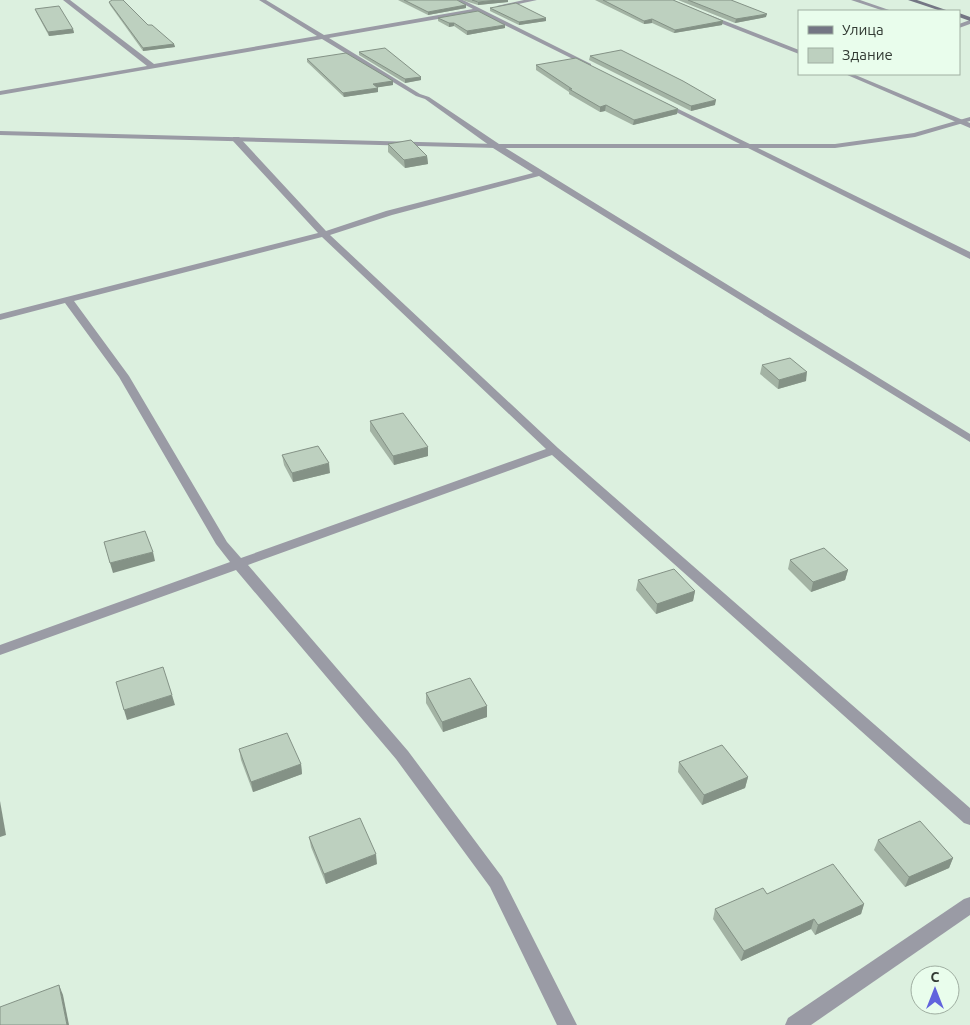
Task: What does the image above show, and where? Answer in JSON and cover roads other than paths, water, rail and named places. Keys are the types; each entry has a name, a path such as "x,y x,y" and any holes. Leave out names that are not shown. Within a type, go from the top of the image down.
{"street":[{"path":"66,0 152,66"},
{"path":"262,0 418,95 427,98 496,146 970,439"},
{"path":"459,0 592,67"},
{"path":"0,93 534,0"},
{"path":"854,0 886,10"},
{"path":"911,0 943,10"},
{"path":"704,14 798,52"},
{"path":"850,75 970,126"},
{"path":"653,98 970,256"},
{"path":"0,133 496,146 835,146 915,134 970,119"},
{"path":"236,139 324,234 554,450 970,818"},
{"path":"0,317 324,234 389,213 541,173"},
{"path":"68,300 124,376 222,544 402,755 496,882 567,1025"},
{"path":"0,650 554,450"},
{"path":"795,1025 970,905"}]}
